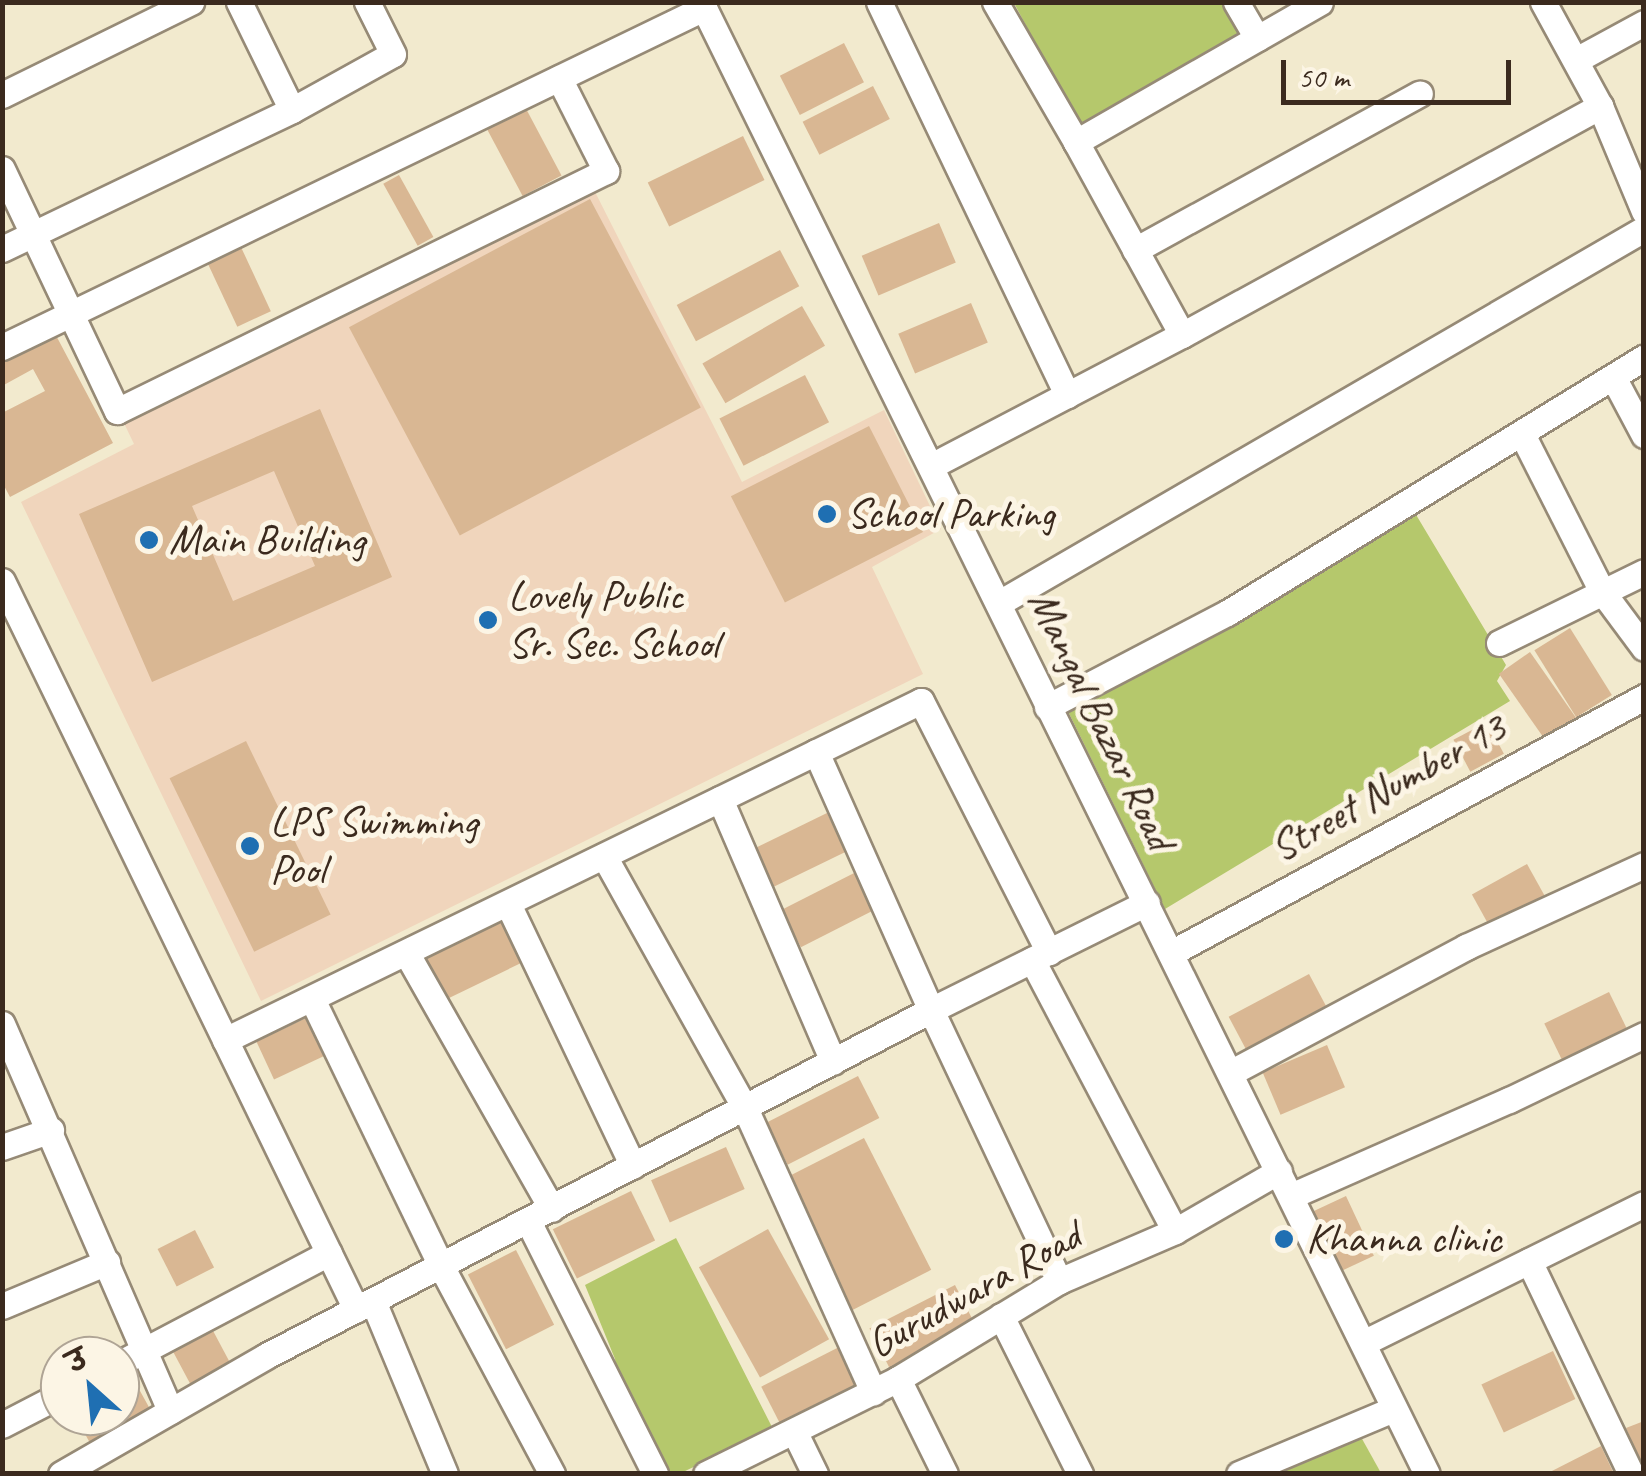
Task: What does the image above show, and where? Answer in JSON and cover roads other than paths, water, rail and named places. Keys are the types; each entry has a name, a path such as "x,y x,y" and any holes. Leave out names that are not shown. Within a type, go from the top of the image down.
{"street":[{"path":"2,95 191,2"},
{"path":"239,2 292,110"},
{"path":"2,248 292,110 392,54 367,2"},
{"path":"879,2 1067,395"},
{"path":"995,2 1182,336"},
{"path":"1236,2 1258,38"},
{"path":"1076,142 1320,2"},
{"path":"1543,2 1600,106 1644,211"},
{"path":"2,347 703,5"},
{"name":"Mangal Bazar Road","path":"703,5 1427,1474"},
{"path":"1576,60 1644,24"},
{"path":"2,169 118,411 606,171 559,78"},
{"path":"1135,250 1420,94"},
{"path":"932,466 1182,336 1600,106"},
{"path":"999,602 1644,229"},
{"path":"1046,707 1227,613 1644,357"},
{"path":"1613,376 1644,436"},
{"path":"1522,434 1601,590 1644,648"},
{"path":"1499,643 1644,572"},
{"path":"3,582 329,1253 365,1305 445,1474"},
{"name":"Street Number 13","path":"1171,952 1644,697"},
{"path":"225,1040 921,701 1175,1231"},
{"path":"816,752 930,1010 1058,1281"},
{"path":"720,799 832,1062"},
{"path":"604,856 745,1108 873,1392"},
{"path":"1230,1073 1466,947 1644,865"},
{"path":"62,1474 365,1305 930,1010 1147,903"},
{"path":"508,904 634,1166"},
{"path":"408,954 552,1209"},
{"path":"312,998 440,1266 552,1474"},
{"path":"2,1024 170,1411"},
{"path":"1291,1196 1509,1100 1644,1035"},
{"path":"2,1147 51,1130"},
{"name":"Gurudwara Road","path":"706,1474 898,1379 1058,1281 1175,1231 1279,1172"},
{"path":"1363,1344 1644,1204"},
{"path":"528,1221 655,1474"},
{"path":"140,1352 329,1253"},
{"path":"1529,1261 1631,1474"},
{"path":"2,1306 107,1262"},
{"path":"1001,1316 1080,1474"},
{"path":"898,1379 945,1474"},
{"path":"2,1425 40,1405"},
{"path":"1239,1474 1394,1409"},
{"path":"795,1433 815,1474"}],"place":[{"name":"School Parking","path":"827,514"},
{"name":"Main Building","path":"149,540"},
{"name":"Lovely Public Sr. Sec. School","path":"488,620"},
{"name":"LPS Swimming Pool","path":"250,846"},
{"name":"Khanna clinic","path":"1284,1239"}]}
